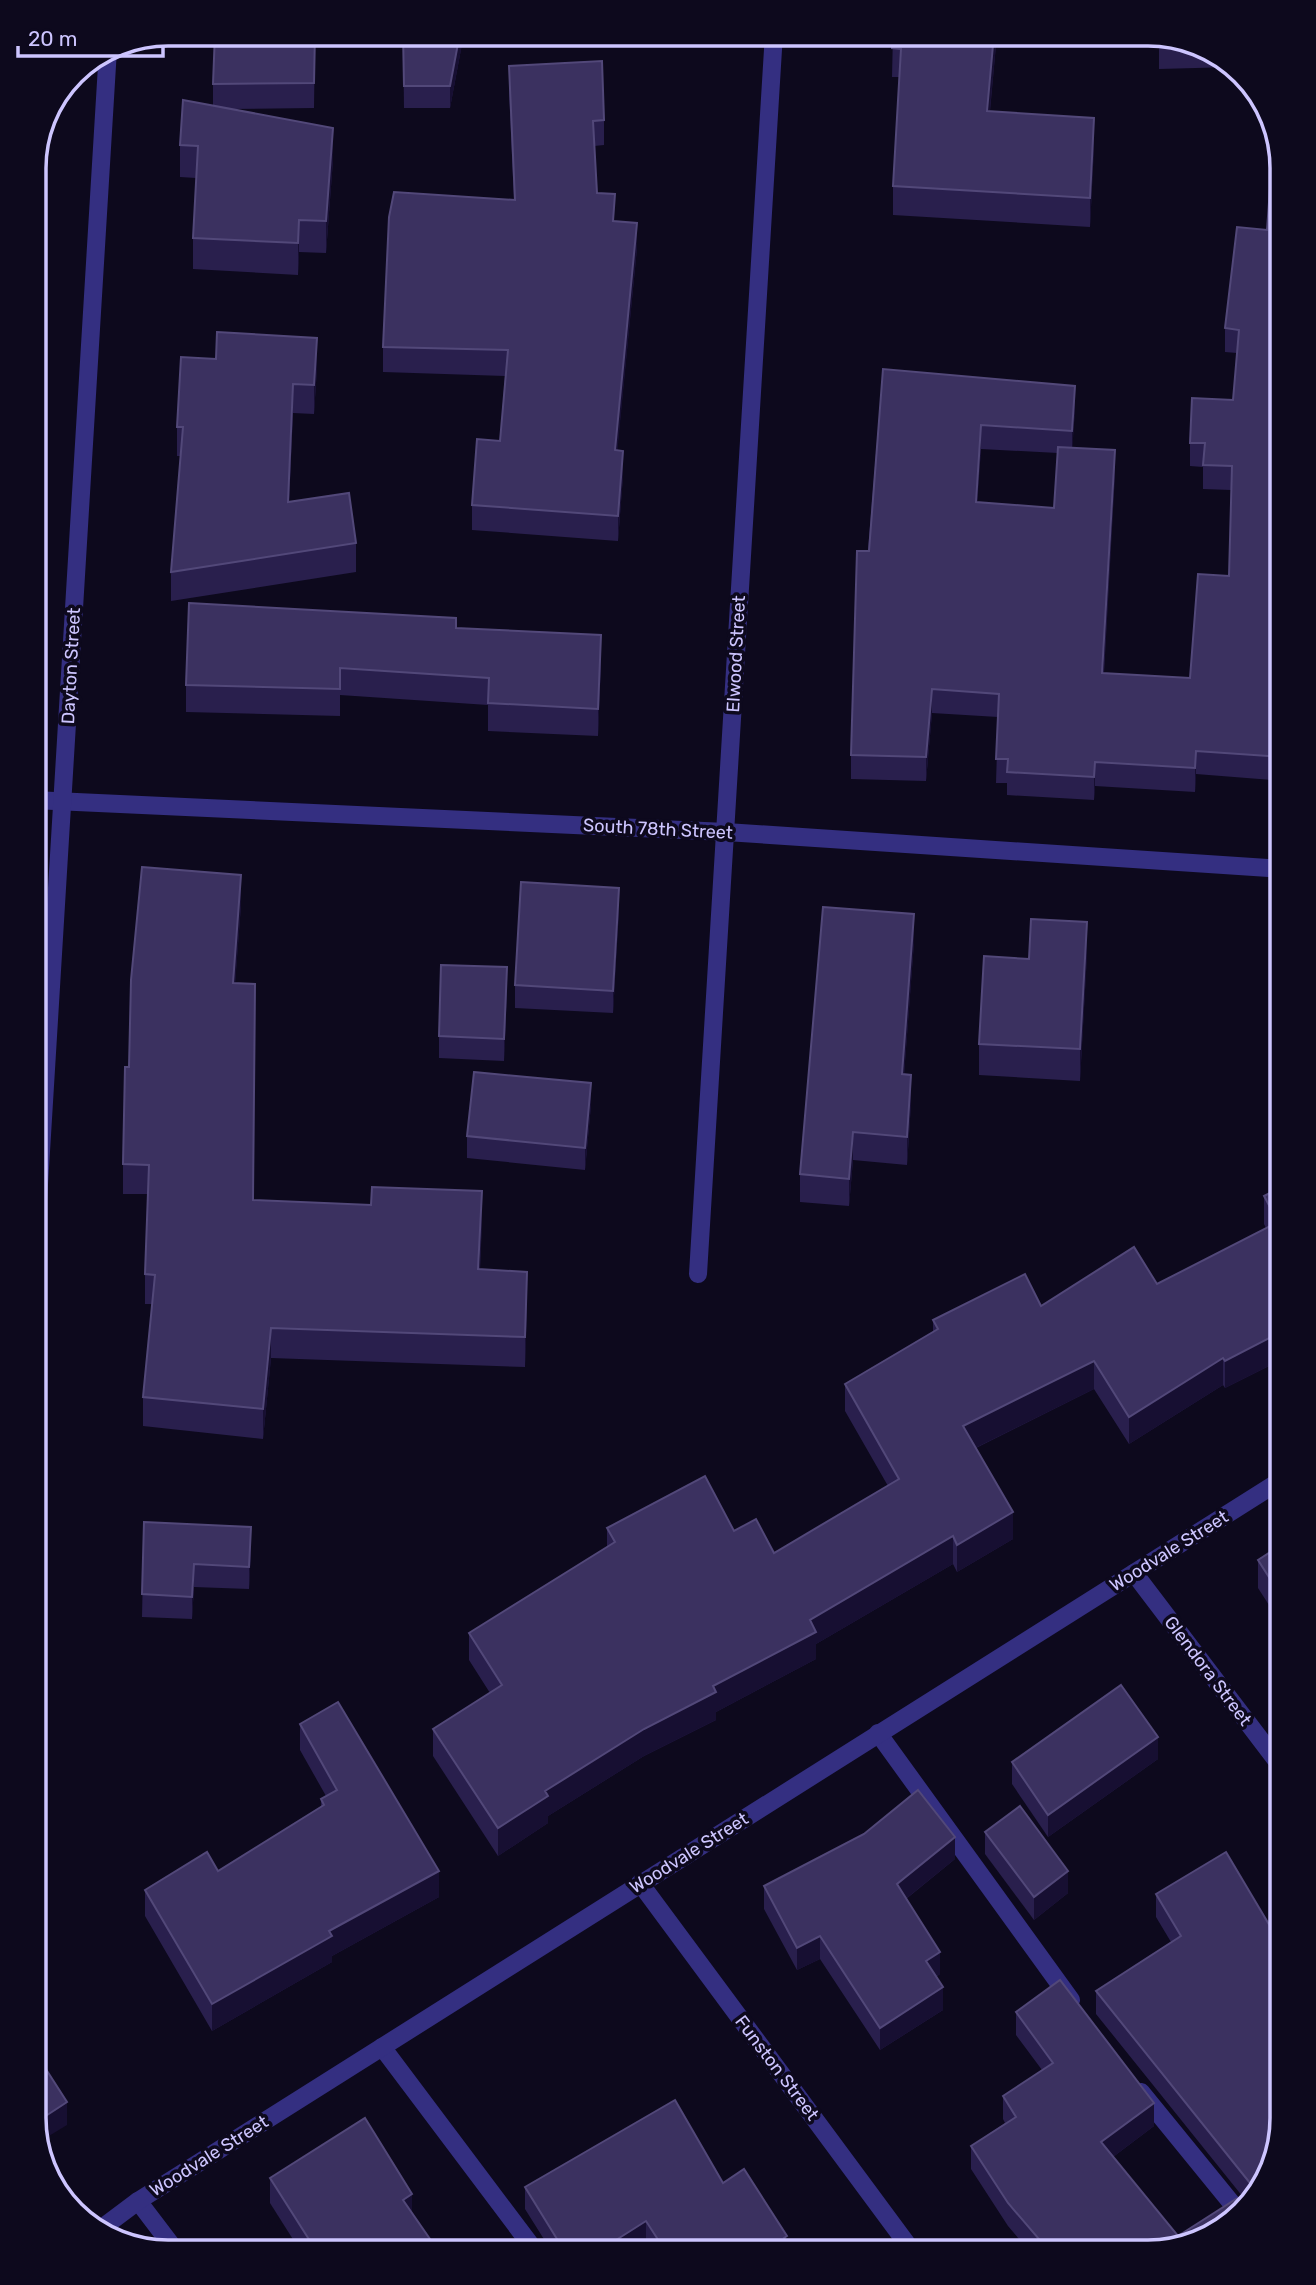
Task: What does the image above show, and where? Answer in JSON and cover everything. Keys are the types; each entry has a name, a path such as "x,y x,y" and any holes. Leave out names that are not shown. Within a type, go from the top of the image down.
{"street":[{"name":"Elwood Street","path":"698,1274 773,46"},
{"name":"Dayton Street","path":"46,1075 107,62"},
{"name":"South 78th Street","path":"46,801 726,832 1270,868"},
{"name":"Woodvale Street","path":"108,2223 138,2201 640,1883 1270,1487"},
{"name":"Glendora Street","path":"1134,1573 1270,1752"},
{"path":"877,1734 1080,2012"},
{"name":"Funston Street","path":"640,1883 905,2240"},
{"path":"382,2047 527,2239"},
{"path":"1129,2077 1233,2205"},
{"path":"138,2201 166,2239"}],"building":[{"path":"214,46 315,46 314,83 213,84"},
{"path":"403,46 458,46 450,86 404,86"},
{"path":"993,46 987,111 1094,118 1090,198 893,186 901,49 892,48"},
{"path":"602,61 604,120 593,121 597,193 615,194 613,221 637,223 615,450 623,451 618,516 472,505 477,439 500,441 508,350 383,347 389,217 394,192 515,200 509,66"},
{"path":"183,100 333,128 326,221 299,220 298,243 193,238 198,146 180,145"},
{"path":"1270,188 1270,756 1196,751 1195,768 1095,762 1094,777 1007,772 1008,759 996,759 999,694 932,689 926,757 851,755 857,551 869,551 883,369 1075,386 1072,431 981,425 976,502 1054,508 1058,447 1115,450 1102,673 1190,678 1198,574 1229,576 1232,466 1203,465 1205,443 1190,443 1192,398 1233,400 1239,330 1225,328 1237,227 1267,230"},
{"path":"217,332 317,338 314,385 293,384 288,502 349,493 356,543 171,572 183,427 177,427 181,357 216,359"},
{"path":"189,603 456,618 456,628 601,635 598,709 488,703 489,678 340,668 340,689 186,685"},
{"path":"142,867 241,875 233,983 255,984 253,1200 371,1205 372,1187 482,1191 478,1269 527,1272 525,1337 271,1328 263,1409 143,1397 155,1275 145,1274 149,1165 123,1164 125,1067 129,1067 131,980"},
{"path":"521,882 619,888 613,991 515,985"},
{"path":"823,907 914,914 902,1074 911,1075 907,1137 853,1132 849,1179 800,1174"},
{"path":"1031,919 1087,922 1080,1049 979,1044 984,956 1029,959"},
{"path":"441,965 507,967 504,1039 439,1036"},
{"path":"474,1072 591,1083 585,1148 467,1136"},
{"path":"1270,1193 1270,1207 1264,1196"},
{"path":"1270,1226 1270,1338 1225,1361 1223,1358 1129,1417 1094,1361 963,1426 1013,1512 957,1545 953,1536 810,1620 816,1632 713,1686 716,1692 644,1729 545,1791 548,1796 498,1828 433,1729 502,1685 469,1633 615,1542 607,1528 705,1476 734,1531 756,1519 774,1553 899,1479 845,1384 938,1329 933,1320 1025,1274 1041,1306 1134,1247 1157,1284"},
{"path":"144,1522 251,1527 249,1567 194,1564 192,1597 142,1594"},
{"path":"1270,1552 1270,1579 1258,1560"},
{"path":"1121,1685 1158,1737 1048,1815 1012,1762"},
{"path":"338,1702 439,1871 329,1931 332,1936 212,2004 145,1890 207,1852 218,1871 324,1805 321,1799 337,1790 300,1724"},
{"path":"918,1790 955,1837 897,1884 940,1952 926,1961 943,1987 880,2028 820,1936 797,1948 764,1886 864,1834"},
{"path":"1020,1806 1068,1871 1034,1897 985,1832"},
{"path":"1226,1852 1270,1926 1269,2133 1266,2149 1251,2184 1096,1991 1181,1936 1156,1894"},
{"path":"1060,1980 1154,2103 1101,2142 1178,2235 1148,2240 1040,2240 1008,2203 971,2146 1016,2117 1003,2096 1053,2063 1016,2012"},
{"path":"46,2069 67,2102 46,2116"},
{"path":"675,2100 723,2183 744,2169 787,2236 785,2240 658,2240 646,2221 617,2239 557,2239 525,2187"},
{"path":"365,2118 412,2194 403,2200 430,2239 309,2239 270,2178"},
{"path":"1240,2198 1216,2219 1179,2235"}]}
